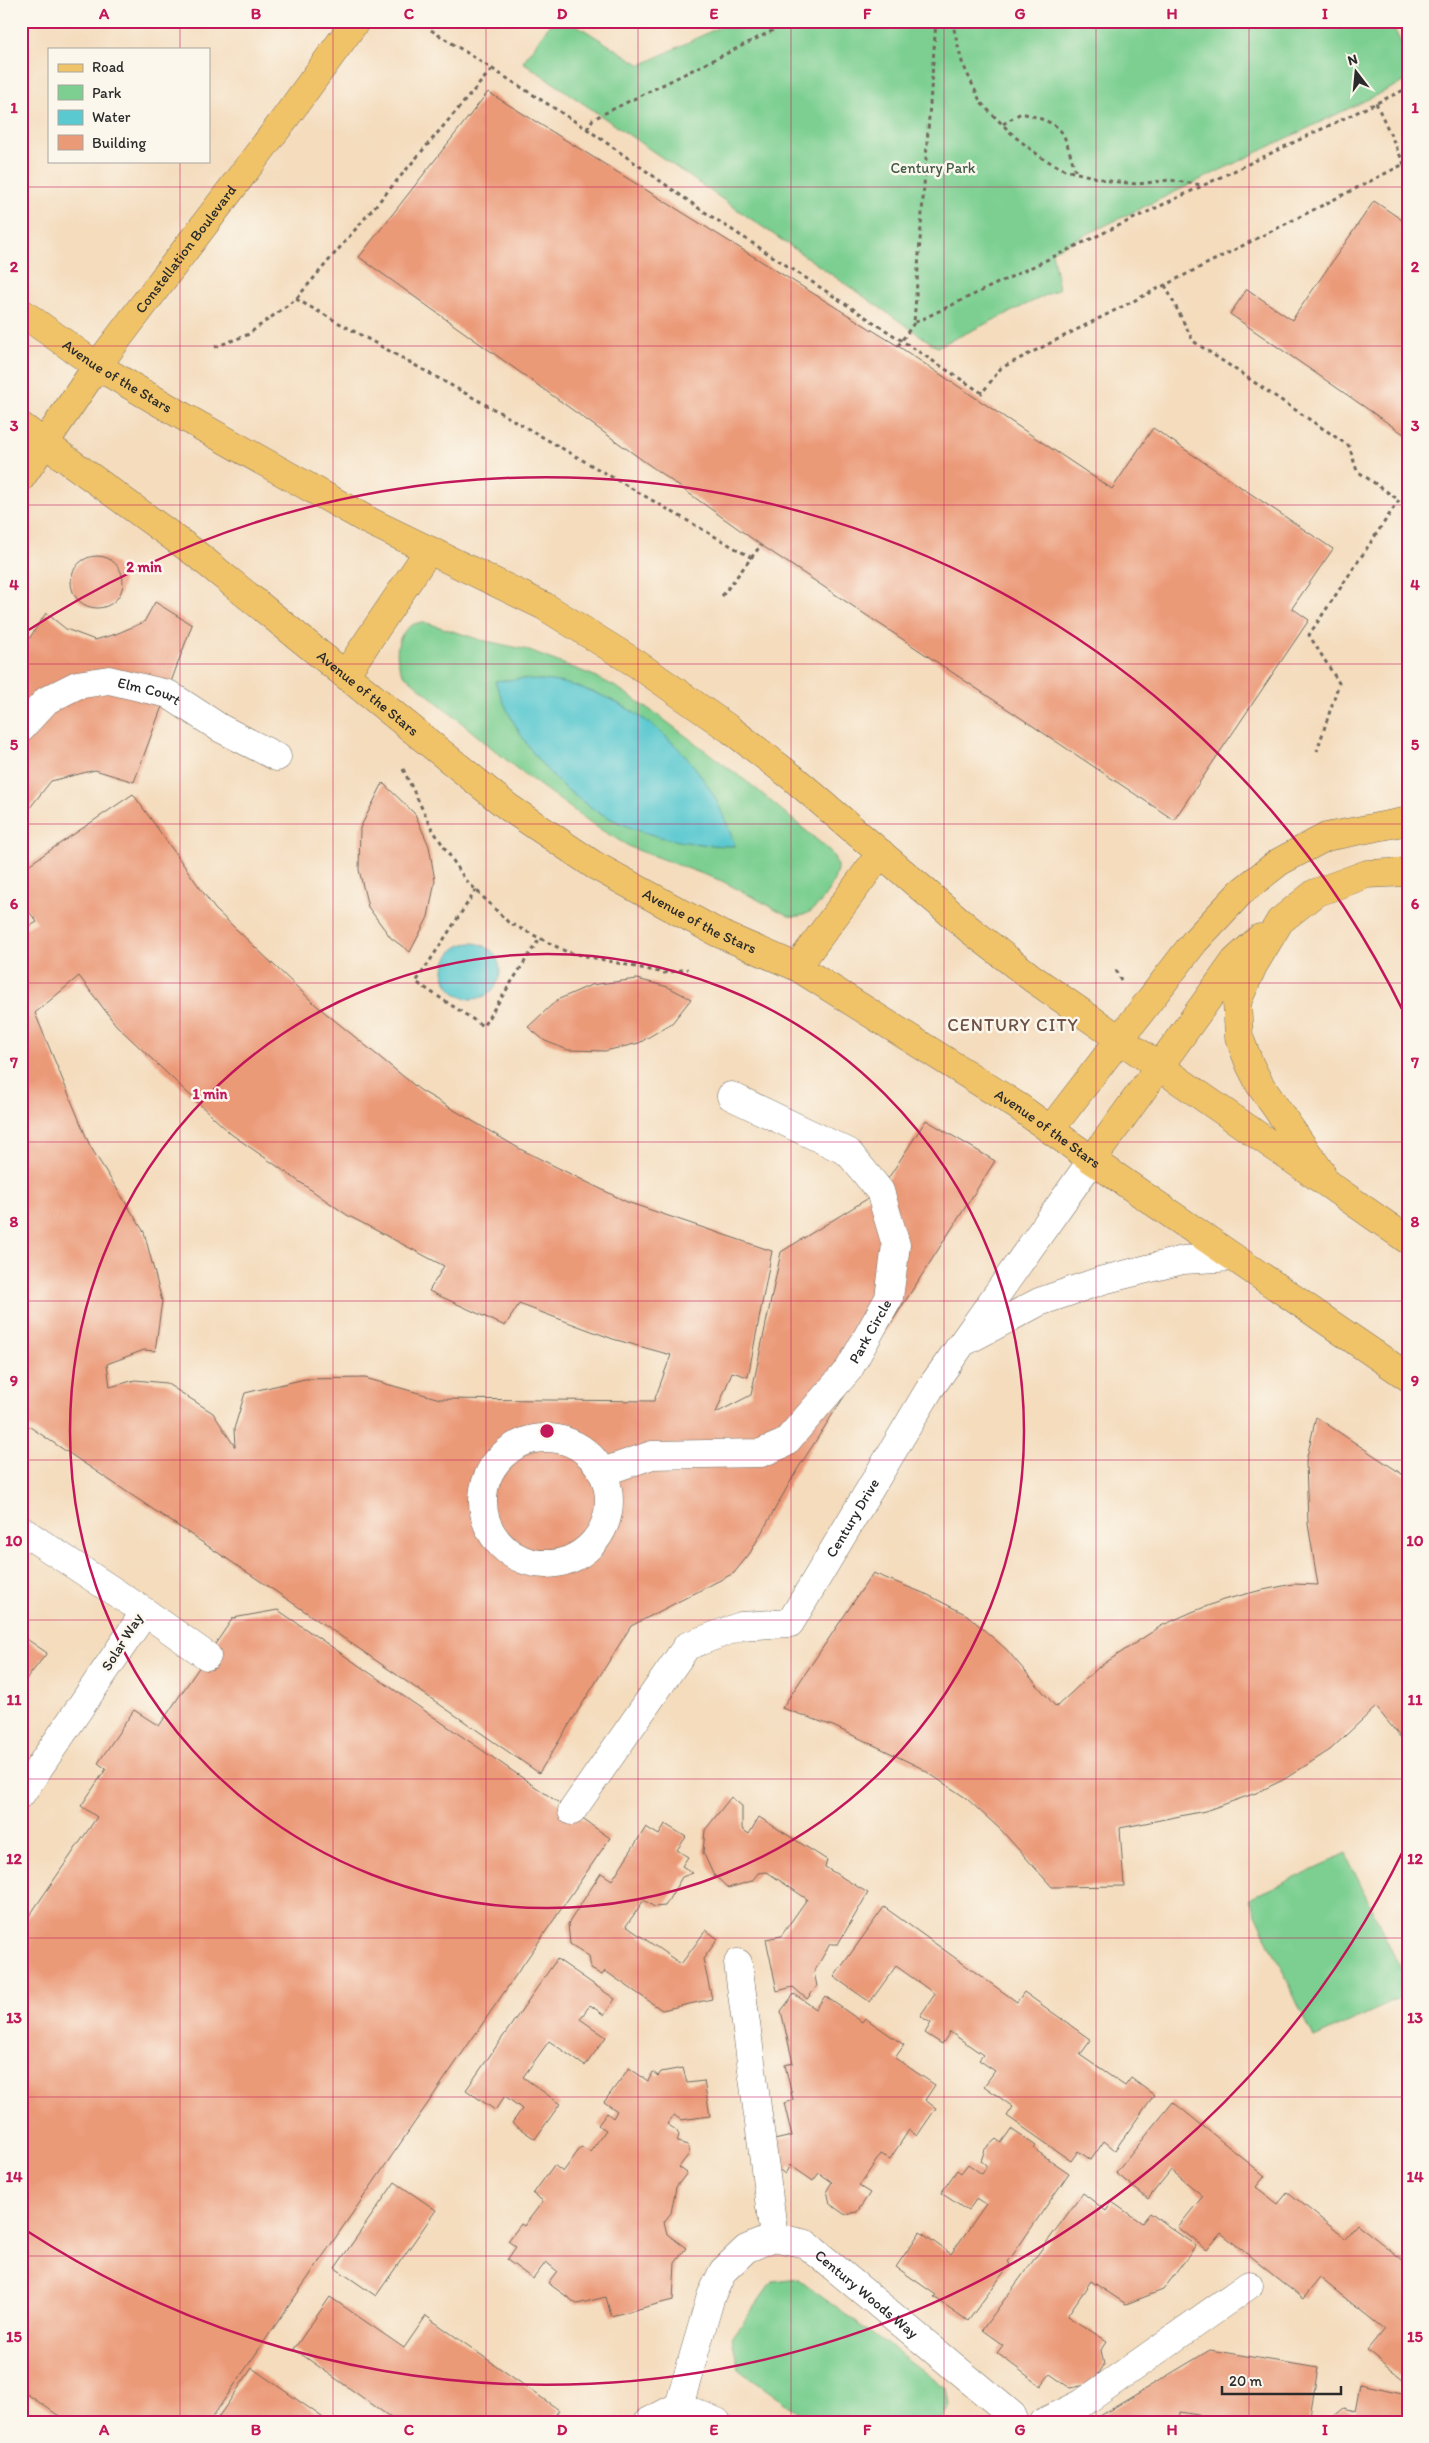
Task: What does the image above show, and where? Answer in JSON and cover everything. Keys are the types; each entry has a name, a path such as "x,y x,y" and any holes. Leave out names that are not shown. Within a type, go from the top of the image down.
{"main road":[{"name":"Constellation Boulevard","path":"21,478 97,366 277,129 356,21"},
{"name":"Avenue of the Stars","path":"21,312 97,366 369,521 544,606 637,664 761,753 991,947 1158,1067 1408,1240"},
{"name":"Avenue of the Stars","path":"21,426 195,553 508,808 594,865 718,933 797,968 1019,1107 1092,1160 1408,1377"},
{"path":"345,674 429,550"},
{"path":"1050,1130 1195,941 1241,892 1279,862 1326,837 1408,821"},
{"path":"797,968 881,853"},
{"path":"1092,1160 1235,961 1280,921 1316,893 1367,874 1408,872"},
{"path":"1280,921 1253,966 1237,1002 1239,1037 1260,1085 1332,1187"}],"street":[{"name":"Elm Court","path":"21,728 47,700 77,685 108,680 168,694 220,728 277,757"},
{"name":"Park Circle","path":"603,1472 652,1455 761,1454 785,1442 849,1369 889,1298 896,1245 880,1192 848,1152 732,1096"},
{"name":"Century Drive","path":"572,1811 687,1646 741,1626 790,1623 929,1390 1092,1160"},
{"path":"962,1343 1039,1302 1103,1280 1183,1260 1233,1257"},
{"path":"553,1438 573,1443 590,1456 603,1472 609,1492 608,1512 601,1532 588,1548 570,1559 550,1564 529,1561 510,1552 495,1538 486,1519 483,1499 487,1479 497,1461 513,1447 539,1439 553,1438"},
{"name":"Solar Way","path":"21,1530 145,1612 21,1794"},
{"path":"145,1612 207,1656"},
{"path":"648,2422 680,2406 710,2296 723,2271 746,2250 774,2237 738,1963"},
{"name":"Century Woods Way","path":"774,2237 806,2244 1012,2415 1015,2422"},
{"path":"1044,2422 1084,2402 1249,2285"},
{"path":"680,2406 717,2422"}],"path":[{"path":"587,129 593,119 774,30 782,21"},
{"path":"914,323 936,21"},
{"path":"952,21 962,62 981,103 1042,158 1065,170 1110,181 1128,183 1170,180 1202,185"},
{"path":"431,30 587,129 697,207 982,393 1001,368 1406,163"},
{"path":"215,348 247,335 296,299 492,69"},
{"path":"898,346 914,323 1408,88"},
{"path":"1376,103 1408,168"},
{"path":"1003,124 1021,113 1046,120 1062,130 1076,173"},
{"path":"1164,285 1193,341 1349,446 1357,471 1399,500 1309,636 1339,683 1316,751"},
{"path":"296,299 508,417 752,558"},
{"path":"722,596 761,545"},
{"path":"403,769 431,827 465,879 508,922 567,952 664,973 688,969"},
{"path":"476,890 416,982 483,1026 540,938"}],"green space":[{"name":"Century Park","path":"552,21 570,21 641,65 732,21 1390,21 1408,57 1408,80 1052,251 1059,289 937,347 523,62"},
{"path":"417,623 427,623 481,640 524,649 592,675 618,688 754,787 829,850 837,867 828,891 820,903 808,913 800,916 789,916 722,881 632,848 598,828 516,768 403,674 398,660 398,645 404,632","holes":["496,681 563,683 597,694 628,709 669,740 735,845 693,842 654,835 619,822 587,804 559,781 534,753 513,720"]},
{"path":"1346,1854 1408,1985 1408,1995 1314,2038 1249,1899"},
{"path":"799,2279 946,2388 949,2405 939,2422 812,2422 739,2370 732,2338 772,2282"}],"water":[{"path":"521,679 558,682 584,689 624,707 643,718 661,732 691,763 709,788 722,812 735,846 693,843 654,835 619,823 587,805 558,782 533,753 512,720 495,681"},
{"path":"466,943 478,943 488,947 496,955 500,971 496,987 488,995 478,999 466,999 456,995 448,987 444,977 444,965 448,955 456,947"}],"building":[{"path":"488,92 898,346 1112,489 1153,428 1333,549 1292,608 1309,620 1174,820 761,545 359,257"},
{"path":"1374,201 1408,224 1408,437 1230,314 1247,289 1292,320"},
{"path":"92,556 102,556 116,563 123,577 123,587 116,601 102,608 92,608 82,604 75,597 71,587 71,577 75,567 82,560"},
{"path":"155,602 192,625 134,782 95,770 51,781 21,819 21,651 46,613 66,629 95,640 116,634 144,622"},
{"path":"383,783 415,814 429,846 435,881 428,917 410,952 391,938 368,907 359,870 360,828"},
{"path":"133,794 215,909 317,1006 420,1090 520,1149 627,1202 772,1251 748,1377 732,1372 716,1413 751,1395 781,1252 880,1191 926,1120 995,1161 797,1470 750,1553 734,1573 631,1626 539,1773 284,1597 21,1421 21,931 37,922 21,901 21,870","holes":["79,976 116,1025 231,1134 347,1215 444,1266 429,1291 505,1326 519,1304 613,1339 671,1355 654,1401 440,1399 365,1378 305,1379 245,1393 234,1429 235,1447 213,1413 166,1383 135,1380 110,1387 107,1364 144,1350 155,1351 162,1301 144,1232 90,1146 35,1013"]},
{"path":"637,979 668,987 691,999 672,1023 639,1043 605,1051 568,1050 545,1041 528,1027 557,1000 591,985"},
{"path":"1316,1417 1408,1478 1408,1731 1401,1738 1376,1707 1330,1750 1283,1780 1256,1793 1205,1811 1120,1828 1124,1886 1052,1887 1001,1830 966,1798 921,1768 833,1726 782,1708 873,1573 928,1595 967,1615 1006,1649 1056,1707 1099,1667 1161,1626 1223,1600 1293,1584 1318,1585 1308,1524 1306,1461"},
{"path":"278,1610 610,1838 209,2422 68,2422 21,2390 21,1928 97,1817 81,1806 106,1769 98,1763 134,1710 159,1726 233,1618"},
{"path":"21,1635 47,1653 21,1686"},
{"path":"731,1797 742,1806 742,1829 749,1834 759,1817 827,1860 825,1867 868,1893 838,1944 830,1944 814,1972 817,1986 807,1999 793,1987 777,1991 766,1939 781,1936 807,1899 767,1872 758,1873 752,1881 728,1888 713,1874 703,1852 705,1830"},
{"path":"665,1824 686,1837 677,1850 688,1857 682,1866 693,1873 682,1877 665,1906 654,1907 644,1900 626,1926 681,1964 706,1930 718,1939 703,1959 712,1999 662,2010 605,1971 602,1975 591,1969 589,1956 570,1944 568,1924 601,1873 612,1880 646,1827 659,1835"},
{"path":"884,1907 1017,2002 1024,1992 1091,2040 1080,2055 1125,2086 1131,2078 1154,2095 1115,2150 1104,2141 1091,2160 1078,2151 1071,2161 1007,2116 1013,2107 984,2086 995,2071 979,2060 983,2055 950,2032 942,2044 925,2033 931,2023 920,2016 935,1994 896,1966 870,2002 834,1977"},
{"path":"557,1959 615,1999 604,2015 590,2005 580,2019 606,2037 585,2066 549,2041 523,2077 560,2104 535,2139 512,2123 522,2109 505,2096 495,2110 466,2090"},
{"path":"794,1994 816,2009 825,1996 862,2022 865,2018 904,2045 895,2058 935,2085 925,2100 936,2108 917,2136 909,2130 890,2159 881,2154 859,2186 870,2193 857,2212 844,2214 830,2204 827,2190 832,2182 819,2173 813,2181 790,2165 785,2174 777,2168 770,2141 792,2136 784,2103 793,2100 785,2065 793,2063 781,2011"},
{"path":"629,2068 648,2081 653,2072 658,2076 661,2072 683,2068 687,2083 704,2081 710,2116 681,2120 674,2115 667,2124 676,2130 679,2135 677,2142 688,2145 689,2154 679,2167 687,2173 676,2187 671,2213 664,2222 667,2234 686,2248 675,2263 673,2300 611,2316 606,2297 577,2304 548,2283 557,2271 546,2262 533,2279 507,2260 516,2247 508,2241 521,2224 524,2226 543,2201 533,2194 554,2165 563,2172 581,2147 590,2152 606,2130 598,2125 607,2113 613,2118 617,2111 604,2102"},
{"path":"1173,2102 1265,2176 1256,2187 1278,2204 1288,2192 1345,2238 1357,2224 1408,2264 1408,2374 1404,2380 1367,2350 1384,2329 1320,2278 1303,2299 1221,2233 1207,2250 1178,2227 1203,2196 1171,2170 1148,2199 1116,2173"},
{"path":"1011,2129 1036,2146 1034,2149 1069,2173 1008,2262 1010,2264 968,2321 934,2297 936,2295 896,2267 920,2232 951,2254 986,2204 977,2198 968,2211 941,2193 957,2170 961,2173 968,2164 982,2174 986,2168 986,2165 981,2161 985,2149 996,2139 1001,2143"},
{"path":"395,2182 436,2210 376,2296 335,2268"},
{"path":"1083,2193 1106,2211 1112,2202 1142,2223 1150,2213 1196,2246 1163,2290 1126,2304 1091,2281 1067,2316 1107,2341 1101,2350 1104,2365 1092,2384 1070,2388 1050,2374 1041,2386 997,2353 1003,2345 982,2330"},
{"path":"330,2297 404,2348 426,2316 559,2410 550,2422 397,2422 294,2349"},
{"path":"1210,2350 1318,2368 1309,2422 1239,2422 1180,2412 1179,2422 1099,2422 1100,2416"},
{"path":"252,2368 329,2422 215,2422"},
{"path":"1360,2384 1408,2394 1408,2422 1331,2422 1333,2417 1344,2408 1355,2411"}],"district":[{"name":"CENTURY CITY","path":"1013,1025"}]}
